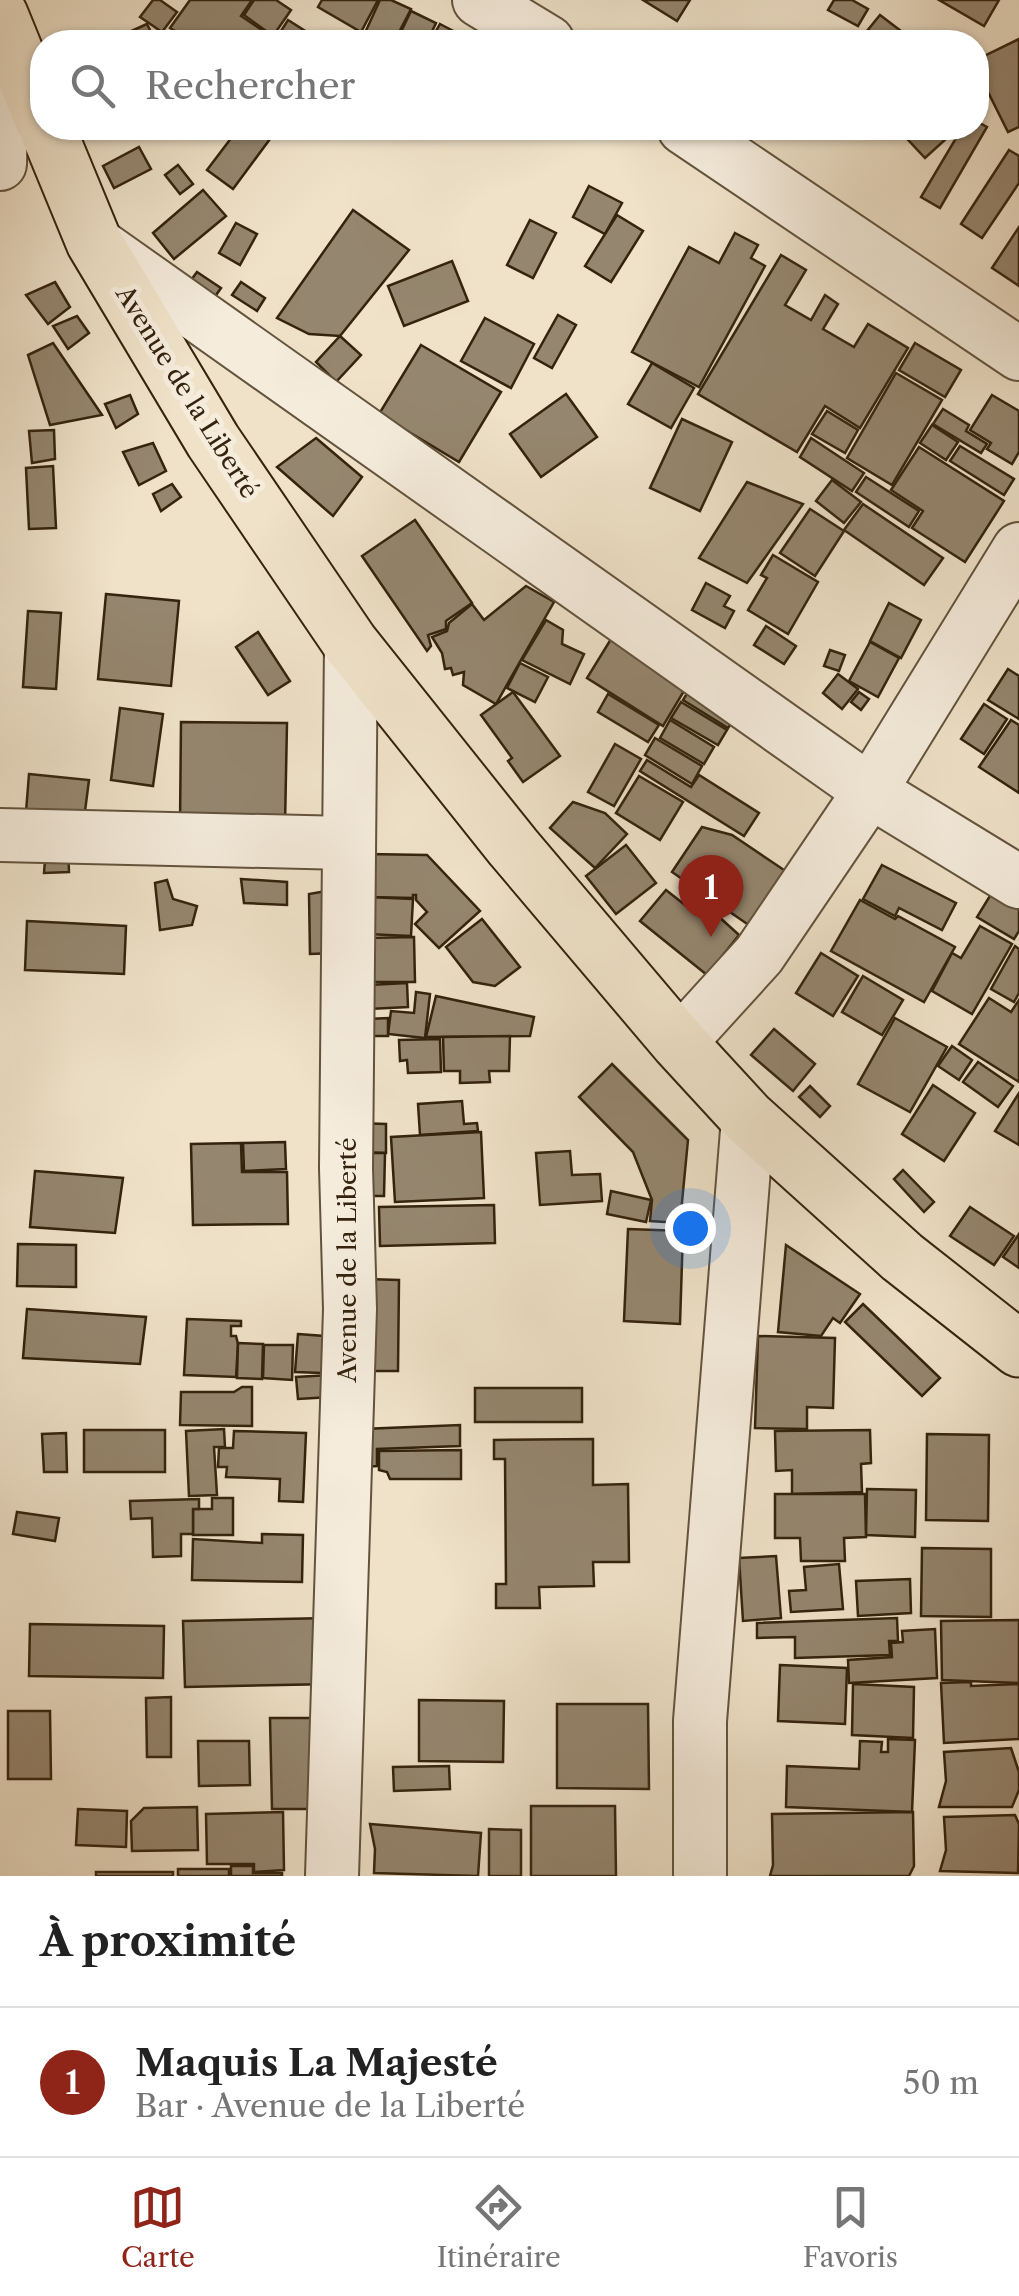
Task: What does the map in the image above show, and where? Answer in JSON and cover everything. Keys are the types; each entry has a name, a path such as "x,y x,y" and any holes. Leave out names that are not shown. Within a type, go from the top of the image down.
{"main road":[{"path":"2,20 30,89"},
{"name":"Avenue de la Liberté","path":"51,140 94,242 213,441 351,644 513,847 748,1118 902,1257 1019,1350"}],"street":[{"path":"480,0 529,30"},
{"path":"0,164 2,20"},
{"path":"702,140 1019,354"},
{"path":"94,242 870,790 1019,882"},
{"path":"679,1043 760,955 870,790 1019,549"},
{"name":"Avenue de la Liberté","path":"332,1876 350,1310 346,1168 351,644"},
{"path":"0,835 347,843"},
{"path":"700,1876 700,1721 748,1118"}],"building":[{"path":"153,0 160,0 177,12 164,30 140,17"},
{"path":"190,0 252,0 241,16 262,30 173,30 170,28"},
{"path":"254,0 276,0 291,10 277,30 265,30 244,15"},
{"path":"322,0 378,0 362,30 318,7"},
{"path":"380,0 391,0 411,9 400,30 366,30"},
{"path":"643,0 690,0 677,21"},
{"path":"834,0 852,0 868,9 858,26 828,10"},
{"path":"939,0 999,0 984,26"},
{"path":"411,11 436,23 433,30 402,30"},
{"path":"880,15 900,30 868,30"},
{"path":"288,20 304,30 282,30"},
{"path":"1019,39 1019,127 1008,132 989,94 989,54"},
{"path":"230,140 269,140 233,189 207,170"},
{"path":"908,140 945,140 925,158"},
{"path":"955,140 979,140 940,208 921,197"},
{"path":"139,147 151,169 114,188 103,166"},
{"path":"1009,150 1019,156 1019,183 982,238 961,224"},
{"path":"178,165 193,184 180,194 165,175"},
{"path":"589,186 622,203 605,234 573,217"},
{"path":"203,190 226,216 174,259 153,233"},
{"path":"353,210 409,250 340,336 309,334 277,318"},
{"path":"617,215 643,231 611,282 585,266"},
{"path":"530,220 556,233 533,278 507,265"},
{"path":"236,223 257,234 240,265 219,253"},
{"path":"1019,227 1019,286 992,268"},
{"path":"735,233 758,245 751,258 765,266 699,387 632,352 689,247 719,263"},
{"path":"781,255 806,270 785,305 811,320 825,295 838,304 823,329 854,347 868,324 908,348 860,428 825,406 797,452 698,394"},
{"path":"452,261 468,301 404,326 388,286"},
{"path":"197,272 221,288 207,308 183,291"},
{"path":"55,282 70,307 48,324 26,295"},
{"path":"241,282 265,298 257,311 232,295"},
{"path":"558,315 576,325 552,368 534,358"},
{"path":"77,316 89,333 68,349 53,326"},
{"path":"485,318 534,344 511,388 461,361"},
{"path":"340,336 361,355 336,382 316,362"},
{"path":"53,343 102,415 50,425 28,355"},
{"path":"915,343 961,370 945,397 899,370"},
{"path":"421,345 501,392 459,462 379,414"},
{"path":"652,363 694,388 671,428 628,404"},
{"path":"896,373 942,400 892,485 847,458"},
{"path":"566,394 597,437 541,477 510,434"},
{"path":"130,395 138,414 116,428 105,404"},
{"path":"992,395 1019,411 1019,452 1012,464 987,449 991,443 970,430"},
{"path":"943,409 969,425 966,431 987,444 981,453 933,424"},
{"path":"827,411 858,430 845,453 812,434"},
{"path":"682,419 732,442 700,511 650,488"},
{"path":"932,425 958,442 946,460 920,443"},
{"path":"54,430 55,459 32,463 29,431"},
{"path":"316,438 362,477 333,516 277,467"},
{"path":"811,438 864,473 852,491 800,457"},
{"path":"153,443 166,471 139,485 123,452"},
{"path":"960,446 1014,479 1004,495 950,461"},
{"path":"919,447 1004,501 965,562 912,528 923,511 891,490"},
{"path":"53,466 56,528 29,529 26,468"},
{"path":"866,477 919,511 909,527 856,492"},
{"path":"832,480 861,502 844,523 816,501"},
{"path":"747,482 803,504 747,583 699,558"},
{"path":"172,484 181,497 161,511 153,494"},
{"path":"863,504 943,558 924,585 844,530"},
{"path":"810,509 844,531 815,576 780,553"},
{"path":"415,520 472,603 446,621 446,629 428,635 431,646 427,651 362,556"},
{"path":"773,555 818,582 788,634 748,610 767,578 761,575"},
{"path":"706,583 730,596 724,606 734,611 725,628 692,610"},
{"path":"526,586 554,602 496,704 463,685 464,672 453,675 451,668 445,669 442,653 432,637 447,631 449,623 472,604 484,620"},
{"path":"106,594 179,601 171,686 98,679"},
{"path":"889,603 921,620 901,658 870,641"},
{"path":"28,611 61,613 56,689 23,687"},
{"path":"546,620 563,630 562,644 584,654 570,684 522,660"},
{"path":"766,626 796,646 784,664 754,645"},
{"path":"258,632 290,681 268,695 236,647"},
{"path":"611,639 687,686 663,726 587,678"},
{"path":"870,642 899,658 878,697 849,681"},
{"path":"830,650 845,655 839,671 824,666"},
{"path":"520,663 548,677 535,702 507,688"},
{"path":"1008,669 1019,676 1019,719 988,700"},
{"path":"838,674 858,689 842,709 823,693"},
{"path":"689,690 734,719 728,728 683,700"},
{"path":"513,692 560,756 523,782 508,761 512,758 481,715"},
{"path":"859,692 869,699 861,710 851,702"},
{"path":"608,694 659,725 648,742 598,712"},
{"path":"681,702 727,730 718,745 671,718"},
{"path":"984,704 1007,719 984,754 961,739"},
{"path":"120,708 163,714 153,786 111,780"},
{"path":"670,720 714,747 704,764 660,738"},
{"path":"1011,720 1019,725 1019,793 979,767"},
{"path":"181,722 287,723 285,825 180,824"},
{"path":"655,738 702,766 692,784 645,755"},
{"path":"615,744 641,759 614,806 588,792"},
{"path":"647,760 691,787 699,775 759,813 744,836 640,771"},
{"path":"29,774 89,780 84,819 26,812"},
{"path":"639,776 683,802 660,840 616,813"},
{"path":"573,802 605,813 627,834 595,868 550,828"},
{"path":"702,827 732,835 793,876 756,930 672,872"},
{"path":"626,845 656,883 616,914 586,876"},
{"path":"68,847 69,872 44,873 46,848"},
{"path":"367,854 427,855 480,911 439,948 415,924 427,912 416,895 368,897"},
{"path":"882,865 956,903 942,930 899,908 895,916 863,899"},
{"path":"241,879 287,882 287,905 244,903"},
{"path":"167,880 173,899 197,906 192,925 160,930 155,883"},
{"path":"996,886 1019,900 1019,931 1014,939 977,917"},
{"path":"338,889 337,953 310,954 309,894"},
{"path":"666,890 685,905 694,894 739,935 707,975 640,921"},
{"path":"367,897 413,899 411,936 366,934"},
{"path":"860,900 955,947 924,1002 831,951"},
{"path":"482,919 520,967 495,986 473,982 446,947"},
{"path":"27,921 126,926 124,974 25,970"},
{"path":"980,926 1012,944 972,1014 932,991 952,953 961,958"},
{"path":"414,937 415,982 365,982 364,938"},
{"path":"1015,946 1019,949 1019,993 1014,1002 991,989"},
{"path":"821,953 858,976 833,1016 796,993"},
{"path":"863,976 903,1000 882,1035 842,1012"},
{"path":"407,983 408,1007 369,1009 368,985"},
{"path":"416,992 430,994 425,1038 388,1034 391,1011 414,1013"},
{"path":"436,996 534,1017 530,1036 426,1037"},
{"path":"989,998 1011,1012 1019,1000 1019,1082 959,1044"},
{"path":"388,1018 388,1036 369,1036 368,1019"},
{"path":"895,1018 947,1047 910,1112 858,1084"},
{"path":"774,1029 815,1064 793,1091 751,1055"},
{"path":"510,1036 509,1071 489,1071 490,1082 460,1083 460,1071 444,1071 443,1037"},
{"path":"440,1039 441,1072 408,1073 407,1060 400,1061 399,1040"},
{"path":"952,1046 972,1060 959,1080 938,1066"},
{"path":"978,1062 1013,1086 998,1107 963,1082"},
{"path":"612,1064 688,1140 680,1223 650,1221 652,1200 633,1152 579,1097"},
{"path":"933,1085 975,1113 944,1161 902,1134"},
{"path":"810,1086 830,1106 820,1117 799,1097"},
{"path":"1019,1093 1019,1145 995,1131"},
{"path":"462,1101 464,1124 477,1123 478,1131 420,1135 418,1104"},
{"path":"355,1123 386,1124 386,1153 354,1152"},
{"path":"481,1132 484,1198 395,1202 391,1137"},
{"path":"285,1142 286,1169 244,1171 243,1143"},
{"path":"241,1143 242,1172 287,1172 288,1224 193,1225 191,1144"},
{"path":"570,1151 572,1175 600,1174 602,1201 540,1205 536,1153"},
{"path":"361,1153 385,1153 384,1196 365,1196"},
{"path":"903,1170 934,1202 924,1212 894,1179"},
{"path":"35,1171 123,1178 115,1233 30,1227"},
{"path":"611,1191 651,1200 646,1222 607,1214"},
{"path":"494,1205 495,1243 380,1246 379,1207"},
{"path":"970,1207 1014,1236 994,1265 950,1236"},
{"path":"628,1229 683,1231 680,1324 624,1321"},
{"path":"1019,1234 1019,1268 1003,1257"},
{"path":"18,1244 76,1245 76,1287 17,1286"},
{"path":"786,1245 860,1294 840,1323 833,1318 821,1336 778,1332"},
{"path":"366,1279 399,1280 398,1371 366,1371"},
{"path":"863,1304 940,1378 922,1396 845,1322"},
{"path":"27,1309 146,1317 140,1364 23,1358"},
{"path":"187,1319 241,1321 241,1326 231,1326 231,1336 236,1336 238,1344 236,1377 184,1375"},
{"path":"298,1334 324,1336 322,1373 295,1372"},
{"path":"758,1336 835,1338 833,1408 807,1407 807,1429 755,1428"},
{"path":"238,1343 263,1344 262,1379 237,1378"},
{"path":"264,1345 293,1345 292,1380 263,1378"},
{"path":"330,1375 331,1397 298,1399 296,1377"},
{"path":"252,1387 252,1426 180,1425 181,1392 234,1392"},
{"path":"475,1388 582,1388 582,1422 475,1422"},
{"path":"460,1425 460,1446 377,1449 377,1466 363,1467 362,1429"},
{"path":"224,1429 225,1447 214,1447 217,1495 189,1496 186,1431"},
{"path":"84,1430 165,1430 165,1472 84,1472"},
{"path":"870,1430 871,1463 861,1464 862,1492 792,1494 792,1470 776,1471 775,1431"},
{"path":"234,1431 306,1433 303,1502 279,1501 280,1479 226,1477 227,1467 218,1467 219,1448 233,1448"},
{"path":"66,1433 67,1472 44,1472 42,1434"},
{"path":"927,1434 989,1435 988,1521 926,1520"},
{"path":"593,1439 593,1485 628,1484 629,1562 593,1562 594,1586 539,1587 540,1608 496,1608 496,1584 506,1584 505,1459 494,1459 494,1440"},
{"path":"461,1450 461,1479 390,1479 387,1472 379,1470 379,1451"},
{"path":"867,1489 916,1490 915,1537 866,1535"},
{"path":"775,1494 865,1494 866,1537 844,1538 845,1561 801,1561 800,1538 775,1538"},
{"path":"212,1498 233,1498 233,1535 193,1535 193,1509 212,1509"},
{"path":"199,1499 199,1509 193,1509 193,1534 181,1534 181,1556 153,1557 152,1518 131,1519 130,1501"},
{"path":"17,1512 59,1518 55,1541 13,1534"},
{"path":"262,1534 303,1535 302,1582 192,1580 193,1539 262,1543"},
{"path":"922,1548 991,1549 991,1617 921,1616"},
{"path":"776,1556 781,1618 743,1621 739,1558"},
{"path":"839,1564 843,1609 791,1612 789,1591 806,1590 804,1567"},
{"path":"910,1579 911,1613 858,1616 856,1581"},
{"path":"330,1618 332,1684 185,1687 183,1621"},
{"path":"897,1618 898,1641 889,1641 890,1655 795,1658 795,1637 757,1638 757,1623"},
{"path":"1019,1620 1019,1683 942,1680 941,1621"},
{"path":"30,1624 164,1626 163,1678 29,1676"},
{"path":"935,1629 937,1678 849,1683 848,1660 892,1657 891,1643 903,1642 902,1631"},
{"path":"780,1665 847,1668 845,1724 778,1721"},
{"path":"971,1682 971,1686 1019,1684 1019,1739 944,1743 941,1683"},
{"path":"853,1684 914,1687 913,1738 852,1735"},
{"path":"171,1697 171,1757 147,1757 146,1698"},
{"path":"419,1700 504,1701 503,1762 419,1761"},
{"path":"557,1704 648,1704 649,1789 557,1788"},
{"path":"8,1711 50,1711 51,1779 8,1779"},
{"path":"270,1718 321,1718 323,1809 272,1809"},
{"path":"888,1739 915,1740 912,1812 786,1807 787,1766 859,1769 860,1741 882,1742 881,1752 888,1752"},
{"path":"198,1741 249,1741 250,1785 199,1786"},
{"path":"1011,1748 1019,1772 1019,1790 1012,1807 939,1807 946,1781 944,1752"},
{"path":"449,1766 450,1789 394,1791 393,1767"},
{"path":"531,1806 615,1806 616,1876 531,1876"},
{"path":"197,1807 198,1850 132,1851 131,1821 144,1808"},
{"path":"78,1809 127,1811 126,1847 76,1845"},
{"path":"283,1812 284,1870 254,1872 254,1864 207,1864 206,1814"},
{"path":"913,1812 914,1866 909,1876 770,1876 772,1814"},
{"path":"1015,1815 1019,1824 1018,1873 940,1871 946,1850 944,1817"},
{"path":"370,1824 481,1833 478,1876 374,1873"},
{"path":"489,1829 521,1830 521,1876 489,1876"},
{"path":"231,1866 253,1866 253,1873 282,1876 231,1876"},
{"path":"178,1869 229,1869 229,1876 178,1876"},
{"path":"96,1872 173,1872 173,1876 96,1876"}],"place":[{"name":"Maquis La Majesté","path":"711,937"}]}
